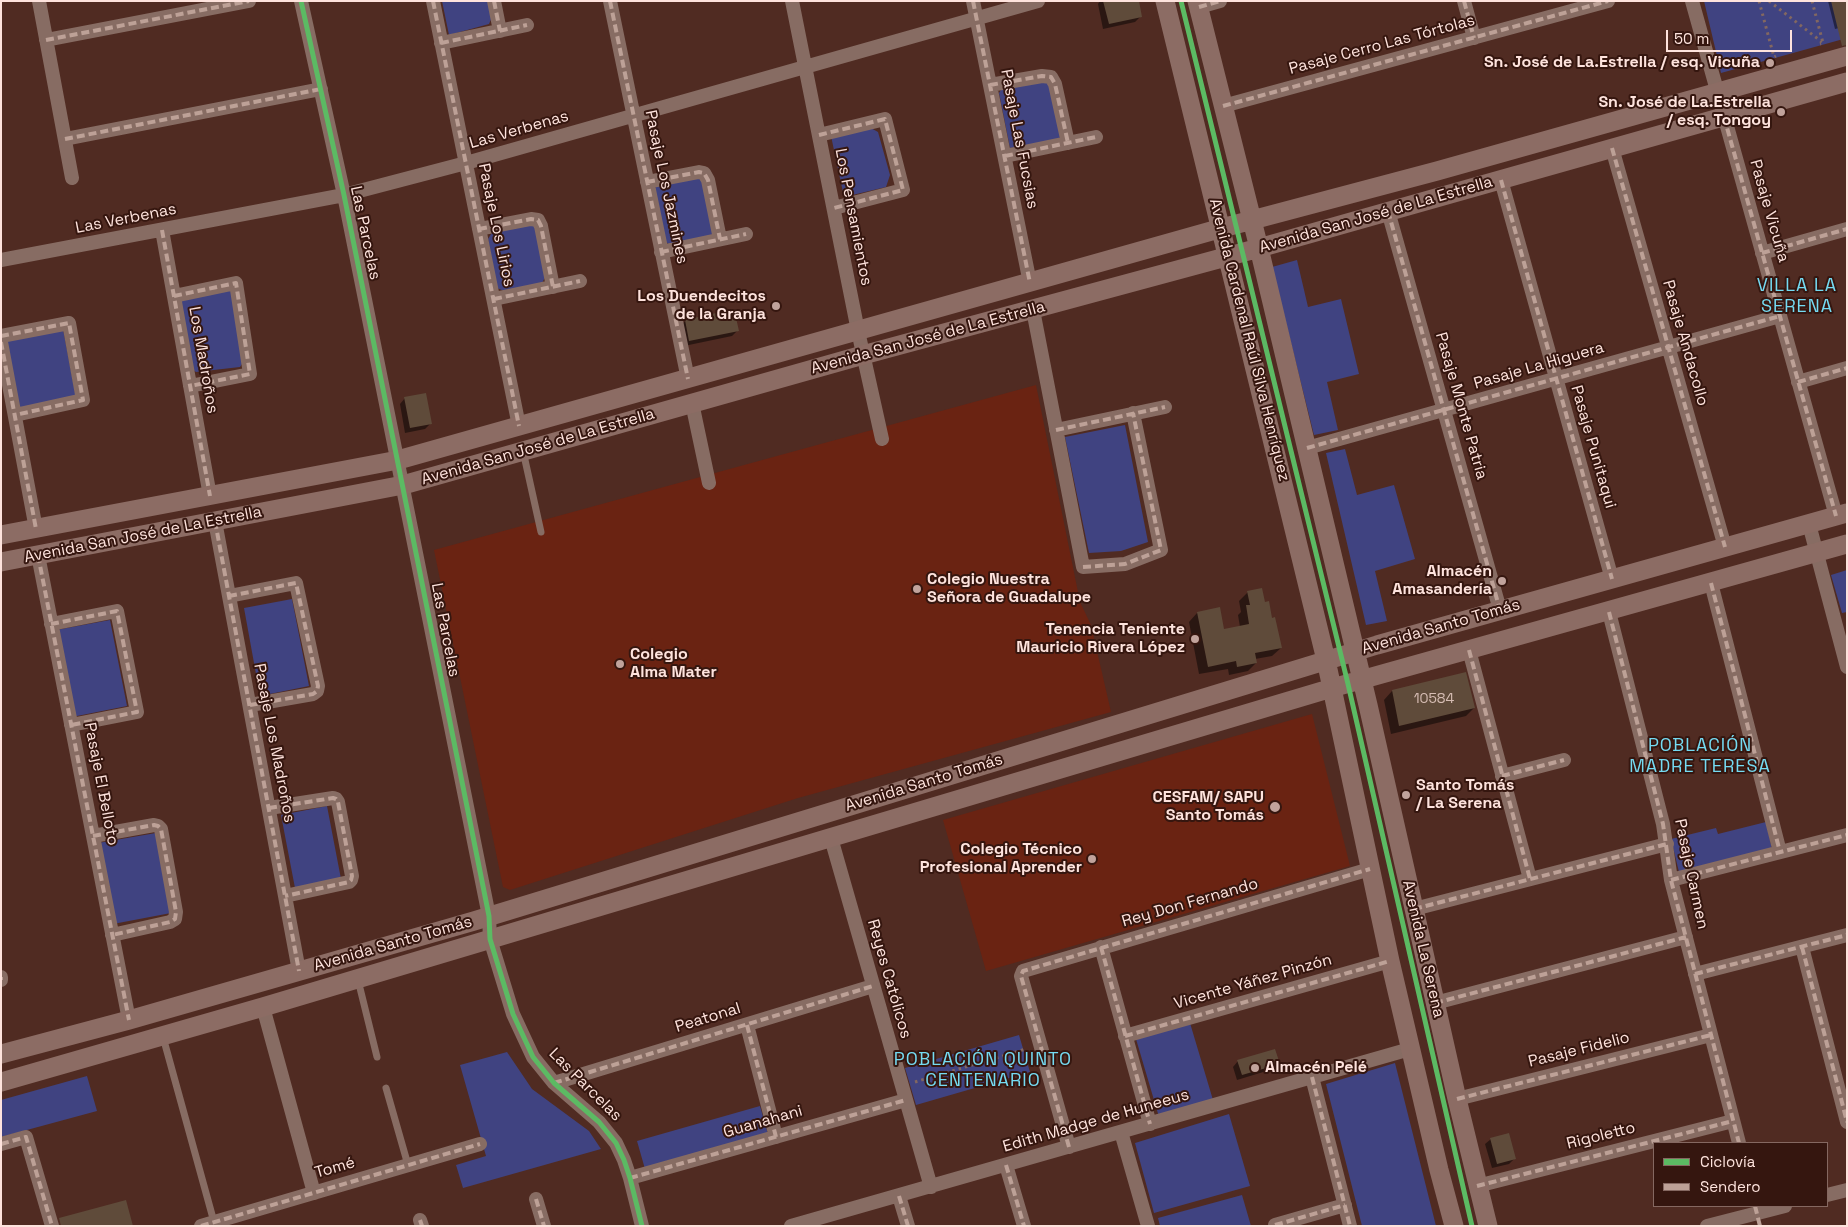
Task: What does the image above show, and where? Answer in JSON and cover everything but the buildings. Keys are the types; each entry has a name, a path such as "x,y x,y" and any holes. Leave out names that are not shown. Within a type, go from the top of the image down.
{"main road":[{"name":"Avenida Cardenal Raúl Silva Henríquez","path":"1166,1 1331,684"},
{"name":"Avenida Cardenal Raúl Silva Henríquez","path":"1198,4 1259,248 1360,675"},
{"name":"Avenida San José de La Estrella","path":"1,535 398,460 1222,228 1428,174 1847,56"},
{"name":"Avenida San José de La Estrella","path":"1,562 403,485 863,355 1259,248 1847,82"},
{"name":"Avenida Santo Tomás","path":"1,1054 129,1020 490,916 1326,660 1841,515"},
{"name":"Avenida Santo Tomás","path":"1,1082 263,1007 831,838 1360,675 1469,650 1847,544"},
{"name":"Avenida La Serena","path":"1360,675 1456,1099 1488,1226"},
{"path":"1331,684 1390,961 1454,1226"}],"street":[{"path":"39,1 72,178"},
{"path":"46,40 249,1"},
{"name":"Las Parcelas","path":"301,1 344,195 490,916 490,940 519,1028 533,1057 554,1083 590,1112 608,1132 624,1160 642,1226"},
{"name":"Pasaje Los Lirios","path":"433,1 519,426"},
{"path":"494,1 500,30"},
{"name":"Pasaje Los Jazmines","path":"610,1 688,379"},
{"name":"Los Pensamientos","path":"792,1 858,331 882,439"},
{"name":"Pasaje Las Fucsias","path":"973,1 1030,283"},
{"name":"Las Verbenas","path":"1,260 344,195 466,163 1038,1"},
{"path":"1198,4 1220,1"},
{"path":"1464,1 1474,38"},
{"name":"Pasaje Cerro Las Tórtolas","path":"1223,106 1608,1"},
{"name":"Pasaje Vicuña","path":"1692,1 1798,382 1841,515"},
{"path":"441,43 527,25"},
{"path":"990,85 1042,76 1051,77 1055,84 1068,143"},
{"path":"65,139 321,89"},
{"path":"819,135 885,119 903,190 834,208"},
{"path":"1005,156 1096,137"},
{"name":"Pasaje Andacollo","path":"1612,148 1725,547"},
{"path":"647,182 699,172 704,173 708,180 720,240"},
{"name":"Pasaje Punitaqui","path":"1501,180 1612,579"},
{"name":"Pasaje Monte Patria","path":"1388,211 1500,610"},
{"path":"479,229 531,219 538,220 541,226 553,287"},
{"path":"1762,253 1847,229"},
{"name":"Los Madroños","path":"162,230 210,496"},
{"path":"661,252 746,234"},
{"path":"494,299 580,281"},
{"path":"174,296 236,283 250,374 190,386"},
{"path":"1033,310 1083,568 1125,564 1161,550 1133,413"},
{"name":"Pasaje La Higuera","path":"1307,448 1780,316"},
{"path":"1,336 69,322 83,400 15,415"},
{"path":"1,342 36,529"},
{"path":"1798,382 1847,368"},
{"path":"692,404 709,483"},
{"path":"1056,430 1165,407"},
{"name":"Pasaje Los Madroños","path":"215,521 299,971"},
{"path":"1809,524 1847,667"},
{"name":"Pasaje El Belloto","path":"38,555 129,1020"},
{"path":"229,596 296,583 318,686 317,691 313,694 250,705"},
{"path":"1710,583 1780,852"},
{"path":"52,624 117,611 137,712 71,725"},
{"name":"Pasaje Carmen","path":"1609,612 1666,844 1671,880 1739,1142"},
{"path":"1469,650 1530,879"},
{"path":"1502,776 1564,760"},
{"path":"269,808 336,799 352,876 352,880 349,882 285,896"},
{"path":"93,836 154,825 161,829 176,912 175,919 170,922 112,935"},
{"path":"1671,880 1847,835"},
{"name":"Reyes Católicos","path":"831,838 931,1187"},
{"path":"1414,908 1666,844"},
{"name":"Rey Don Fernando","path":"1041,1045 1021,972 1024,969 1370,869"},
{"path":"1695,974 1847,935"},
{"path":"1435,1003 1686,937"},
{"path":"1802,946 1847,1122"},
{"path":"1101,947 1150,1124"},
{"name":"Vicente Yáñez Pinzón","path":"1125,1036 1390,961"},
{"name":"Peatonal","path":"554,1083 873,986"},
{"path":"263,1007 314,1193"},
{"path":"747,1025 776,1137"},
{"name":"Pasaje Fidelio","path":"1456,1099 1711,1035"},
{"path":"1041,1045 1069,1147"},
{"name":"Edith Madge de Huneeus","path":"791,1226 1410,1049"},
{"path":"1312,1078 1350,1226"},
{"name":"Guanahani","path":"630,1178 906,1100"},
{"name":"Rigoletto","path":"1477,1186 1733,1120"},
{"path":"1122,1132 1148,1226"},
{"path":"1,1144 26,1137 52,1226"},
{"name":"Tomé","path":"201,1226 480,1144"},
{"path":"1006,1165 1024,1226"},
{"path":"1828,1195 1847,1190"},
{"path":"899,1196 908,1226"},
{"path":"536,1199 544,1226"},
{"path":"1275,1225 1345,1204"},
{"path":"1707,1226 1757,1215 1782,1207"}],"lane":[{"path":"523,451 541,532"},
{"path":"358,979 377,1057"},
{"path":"163,1036 214,1222"},
{"path":"386,1088 408,1165"}],"path":[{"path":"1759,1 1774,57 1782,54"},
{"path":"1769,1 1823,43"},
{"path":"1811,1 1823,43"},
{"path":"1815,45 1823,43"},
{"path":"902,1086 1041,1045"}],"shaded area":[{"path":"442,1 490,1 492,17 489,24 449,35"},
{"path":"1704,1 1847,1 1847,38 1721,73"},
{"path":"1045,80 1052,84 1062,134 1058,141 1010,148 999,93 1002,88"},
{"path":"869,127 878,132 890,175 886,187 844,197 831,136"},
{"path":"699,176 705,179 714,230 711,236 670,245 663,240 653,191 657,185"},
{"path":"531,223 537,227 548,272 542,283 504,291 497,288 488,239 493,231"},
{"path":"1297,260 1308,307 1341,299 1359,374 1327,382 1338,430 1314,435 1272,267"},
{"path":"230,288 247,356 240,367 196,372 189,367 181,298"},
{"path":"63,329 76,397 18,408 7,339"},
{"path":"1036,385 1080,602 1091,625 1111,712 798,798 510,890 503,887 434,550"},
{"path":"1125,425 1148,542 1121,551 1089,553 1065,437"},
{"path":"1345,449 1357,495 1394,485 1415,559 1375,571 1387,621 1366,625 1326,453"},
{"path":"1847,570 1847,612 1842,613 1831,575"},
{"path":"292,599 309,686 260,696 244,608"},
{"path":"110,620 127,706 72,717 56,630"},
{"name":"Colegio Técnico Profesional Aprender","path":"1312,714 1350,866 986,971 943,820"},
{"path":"327,806 341,879 295,888 281,815"},
{"path":"1766,822 1772,849 1679,872 1671,839 1716,828 1718,834"},
{"path":"156,833 171,913 113,924 98,843"},
{"path":"1190,1023 1213,1100 1159,1117 1136,1039"},
{"path":"1019,1035 1030,1072 916,1105 905,1068"},
{"path":"507,1052 532,1089 589,1131 601,1149 463,1188 456,1165 486,1156 460,1065"},
{"path":"1395,1063 1436,1226 1362,1226 1326,1084"},
{"path":"87,1076 97,1111 1,1137 1,1100"},
{"path":"760,1106 768,1134 645,1169 637,1141"},
{"path":"1229,1114 1250,1186 1154,1213 1135,1143"},
{"path":"1242,1195 1251,1226 1160,1226 1158,1218"}],"marked path":[{"path":"46,40 249,1"},
{"path":"433,1 519,426"},
{"path":"494,1 500,31"},
{"path":"610,1 688,379"},
{"path":"973,1 1030,283"},
{"path":"1199,7 1220,1"},
{"path":"1464,1 1474,38"},
{"path":"1223,106 1608,1"},
{"path":"441,43 527,25"},
{"path":"990,85 1042,76 1051,77 1055,84 1068,143"},
{"path":"65,139 321,89"},
{"path":"1724,117 1836,516"},
{"path":"819,135 885,119 903,190 834,208"},
{"path":"1005,156 1096,137"},
{"path":"1612,148 1725,547"},
{"path":"647,182 699,172 704,173 708,180 720,239"},
{"path":"1501,180 1612,579"},
{"path":"1388,211 1500,610"},
{"path":"479,229 531,219 538,220 541,226 553,287"},
{"path":"1762,253 1847,229"},
{"path":"162,230 210,496"},
{"path":"661,252 746,234"},
{"path":"494,299 580,281"},
{"path":"174,296 236,283 250,374 190,386"},
{"path":"1307,448 1780,316"},
{"path":"1,336 69,323 83,400 15,415"},
{"path":"1,342 36,529"},
{"path":"1798,382 1847,368"},
{"path":"1056,430 1165,407"},
{"path":"1083,567 1125,564 1161,550 1133,413"},
{"path":"215,521 299,971"},
{"path":"38,555 129,1020"},
{"path":"229,596 296,583 318,686 317,691 313,694 250,705"},
{"path":"1711,583 1780,852"},
{"path":"51,624 117,611 137,712 71,725"},
{"path":"1609,612 1663,824 1671,880 1739,1142"},
{"path":"1469,650 1530,879"},
{"path":"1502,776 1564,760"},
{"path":"269,808 336,799 352,876 349,882 285,896"},
{"path":"93,836 154,825 161,829 176,912 175,919 170,922 112,935"},
{"path":"1671,880 1847,835"},
{"path":"1414,909 1667,844"},
{"path":"1069,1147 1021,976 1023,971 1370,869"},
{"path":"1695,974 1847,935"},
{"path":"1435,1003 1686,937"},
{"path":"1101,947 1150,1124"},
{"path":"1802,947 1847,1122"},
{"path":"1125,1036 1390,961"},
{"path":"554,1083 873,986"},
{"path":"747,1025 776,1137"},
{"path":"1457,1099 1711,1035"},
{"path":"1312,1077 1350,1226"},
{"path":"630,1178 906,1100"},
{"path":"1477,1186 1733,1121"},
{"path":"1,1144 26,1137 52,1226"},
{"path":"201,1226 480,1144"},
{"path":"1006,1165 1024,1226"},
{"path":"899,1196 908,1226"},
{"path":"536,1199 544,1226"},
{"path":"1275,1225 1345,1205"},
{"path":"1755,1207 1760,1226"},
{"path":"420,1220 422,1226"}],"cycle path":[{"path":"301,1 344,195 489,916 490,939 513,1014 533,1057 554,1083 599,1122 616,1143 630,1178 642,1226"},
{"path":"1181,1 1348,684 1472,1226"}],"place":[{"name":"Sn. José de La.Estrella / esq. Vicuña","path":"1770,63"},
{"name":"Sn. José de La.Estrella / esq. Tongoy","path":"1781,112"},
{"name":"Los Duendecitos de la Granja","path":"776,306"},
{"name":"Almacén Amasandería","path":"1502,581"},
{"name":"Colegio Nuestra Señora de Guadalupe","path":"917,589"},
{"name":"Tenencia Teniente Mauricio Rivera López","path":"1195,639"},
{"name":"Colegio Alma Mater","path":"620,664"},
{"name":"Santo Tomás / La Serena","path":"1406,795"},
{"name":"CESFAM/ SAPU Santo Tomás","path":"1275,807"},
{"name":"Colegio Técnico Profesional Aprender","path":"1092,859"},
{"name":"Almacén Pelé","path":"1255,1068"}],"district":[{"name":"VILLA LA SERENA","path":"1797,296"},
{"name":"POBLACIÓN MADRE TERESA","path":"1700,756"},
{"name":"POBLACIÓN QUINTO CENTENARIO","path":"983,1070"}]}
